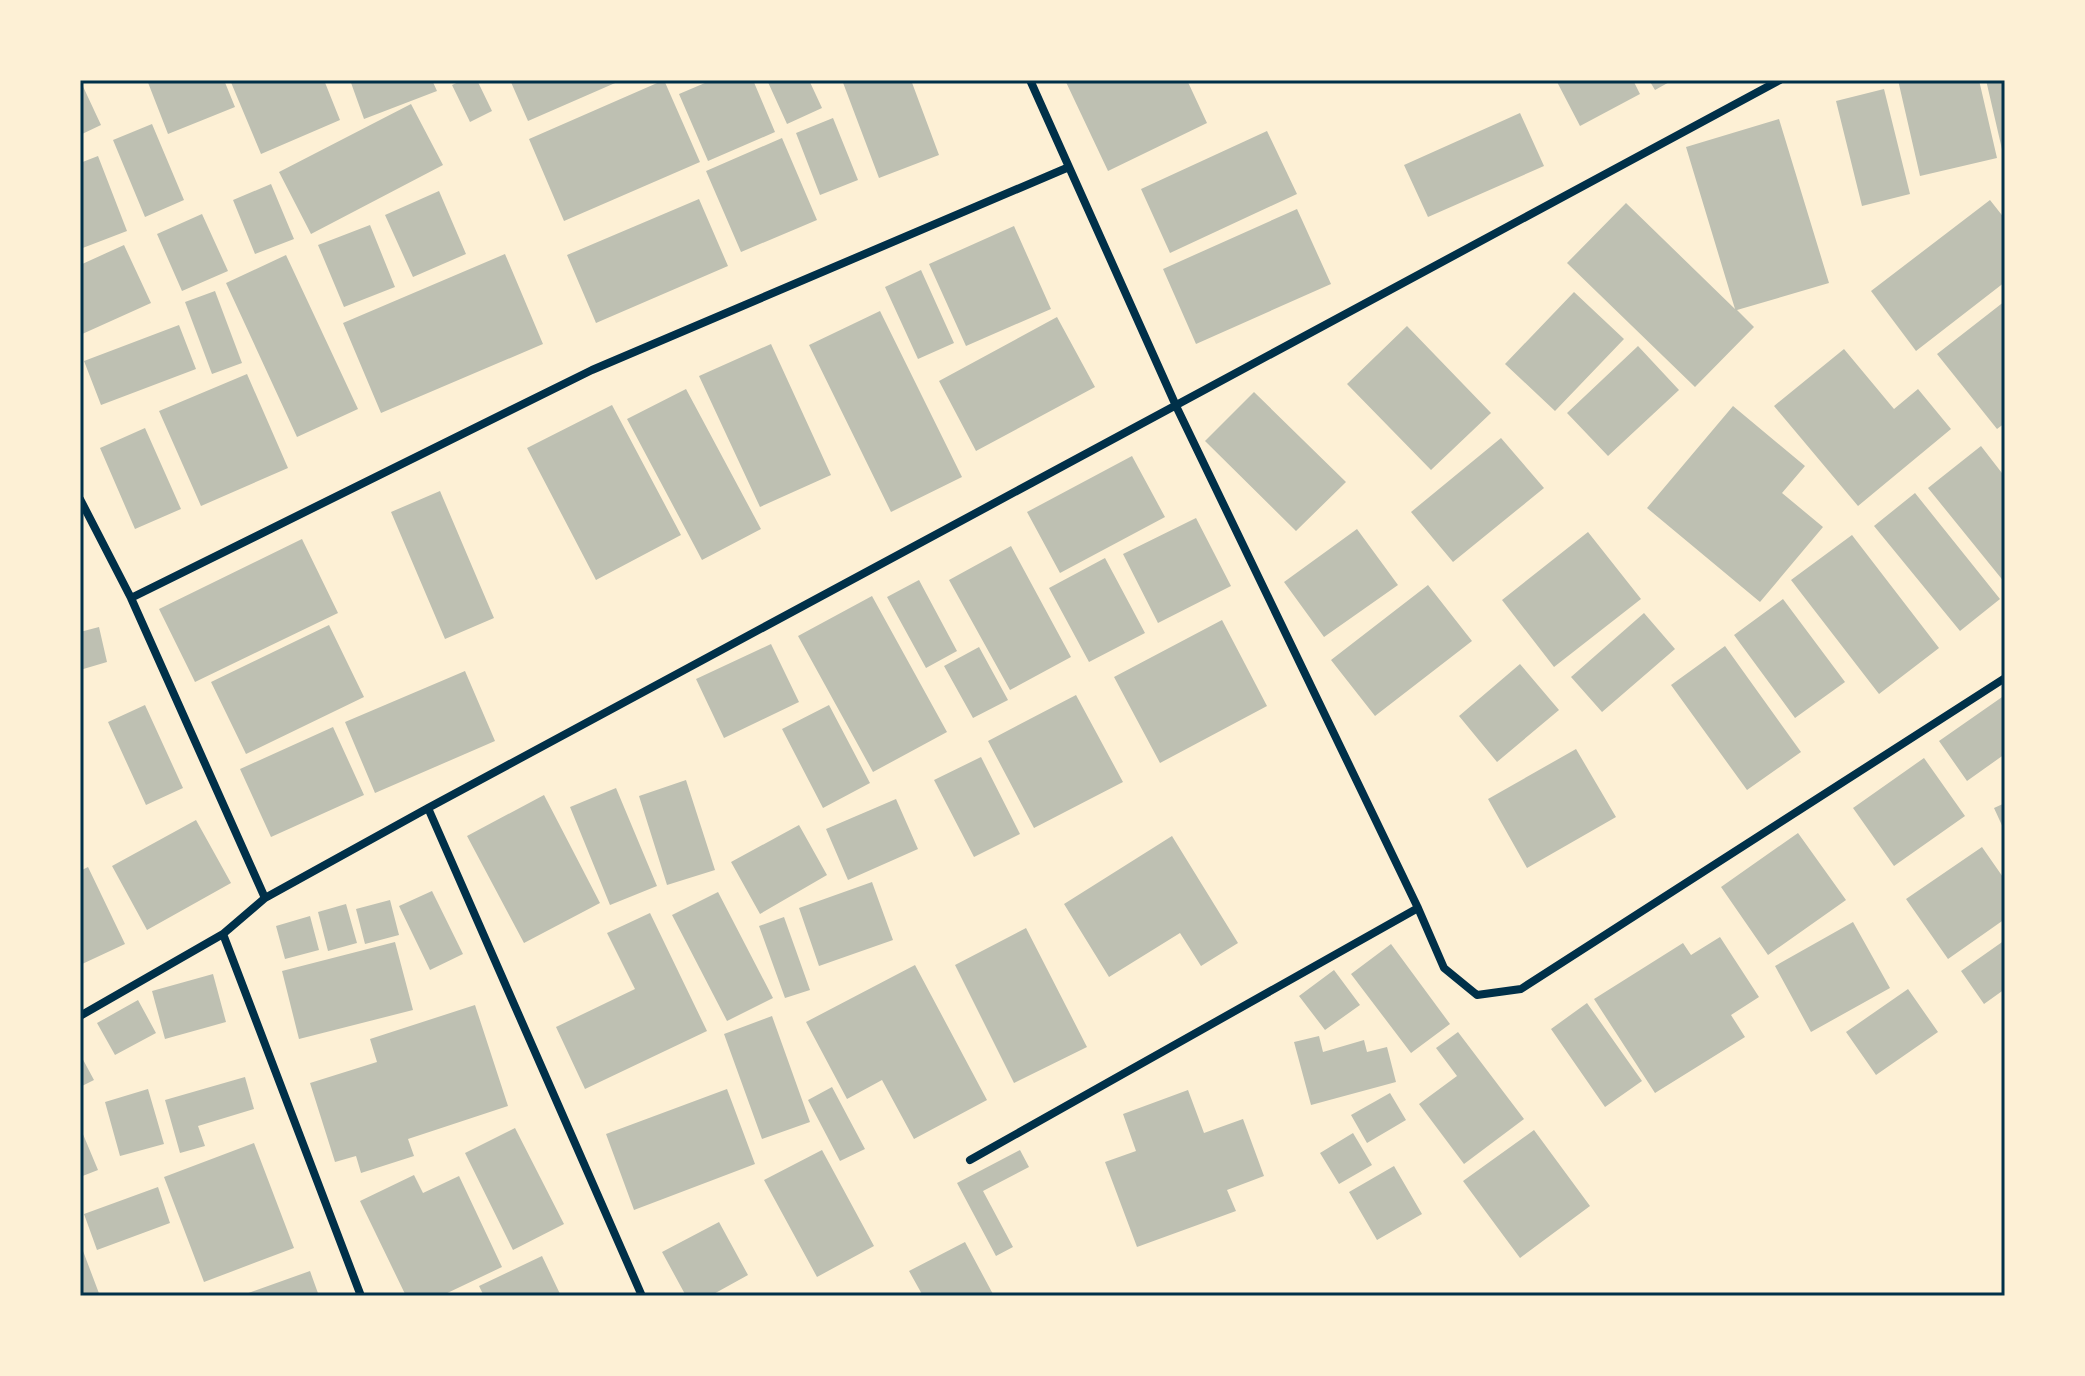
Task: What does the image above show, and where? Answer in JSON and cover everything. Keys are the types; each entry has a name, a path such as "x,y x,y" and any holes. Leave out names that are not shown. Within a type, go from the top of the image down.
{"street":[{"path":"1030,80 1177,408 1444,968 1477,995 1521,989 2005,678"},
{"path":"80,1016 223,934 265,898 428,808 1177,408 1780,80"},
{"path":"131,598 592,370 1069,167"},
{"path":"80,499 131,598 265,898"},
{"path":"428,808 642,1296"},
{"path":"970,1160 1418,908"},
{"path":"223,934 361,1296"}],"building":[{"path":"80,80 101,125 80,135"},
{"path":"147,80 224,80 235,107 168,134"},
{"path":"230,80 324,80 340,120 261,154"},
{"path":"350,80 432,80 437,91 364,119"},
{"path":"463,80 477,80 492,111 470,122 452,85"},
{"path":"510,80 622,80 528,121"},
{"path":"664,80 700,162 564,221 529,139"},
{"path":"712,80 753,80 775,132 708,161 679,94"},
{"path":"767,80 809,80 822,108 787,124"},
{"path":"842,80 911,80 939,155 879,178"},
{"path":"1065,80 1187,80 1207,123 1108,171"},
{"path":"1556,80 1633,80 1640,94 1580,126"},
{"path":"1649,80 1673,80 1655,90"},
{"path":"1898,80 1979,80 1997,158 1920,176"},
{"path":"1986,80 2005,80 2005,158 2004,158"},
{"path":"1884,89 1910,194 1862,206 1836,101"},
{"path":"411,104 443,165 311,234 279,172"},
{"path":"1520,113 1544,166 1428,217 1404,165"},
{"path":"833,118 858,180 820,195 796,133"},
{"path":"1779,119 1829,283 1737,310 1754,327 1695,387 1567,263 1626,203 1735,309 1686,147"},
{"path":"152,124 184,200 145,217 113,140"},
{"path":"1267,131 1297,194 1170,253 1141,189"},
{"path":"782,138 817,220 741,252 706,171"},
{"path":"98,156 127,231 80,249 80,163"},
{"path":"271,184 294,239 255,254 233,200"},
{"path":"439,191 466,254 413,277 385,215"},
{"path":"699,199 728,266 596,323 567,255"},
{"path":"1990,200 2005,219 2005,282 1916,351 1871,291"},
{"path":"1297,209 1331,284 1196,344 1163,269"},
{"path":"202,214 228,271 182,291 157,234"},
{"path":"370,225 395,287 344,307 318,245"},
{"path":"1014,226 1051,309 966,346 929,264"},
{"path":"124,245 151,303 80,335 80,265"},
{"path":"505,254 543,344 381,413 343,323"},
{"path":"286,255 358,409 297,437 226,283"},
{"path":"921,270 954,343 918,359 885,287"},
{"path":"215,291 242,363 212,374 185,302"},
{"path":"1574,292 1624,339 1555,411 1505,364"},
{"path":"2005,301 2005,423 1997,429 1937,354"},
{"path":"880,311 962,477 891,512 809,345"},
{"path":"1057,317 1095,387 976,451 939,381"},
{"path":"179,325 196,369 101,405 84,361"},
{"path":"1407,326 1491,413 1431,470 1347,384"},
{"path":"771,344 831,475 760,507 699,376"},
{"path":"1638,346 1679,390 1608,456 1567,413"},
{"path":"1844,349 1894,409 1918,389 1951,429 1858,506 1774,406"},
{"path":"247,374 288,468 201,506 159,411"},
{"path":"686,389 761,529 702,560 627,419"},
{"path":"1254,392 1346,482 1296,531 1205,441"},
{"path":"612,405 681,535 596,580 527,448"},
{"path":"1733,406 1805,466 1782,493 1823,527 1760,602 1647,508"},
{"path":"145,428 181,509 135,529 100,448"},
{"path":"1501,438 1544,488 1453,562 1411,512"},
{"path":"1981,446 2005,477 2005,583 1928,488"},
{"path":"1132,456 1165,517 1060,573 1027,512"},
{"path":"440,491 494,618 445,639 391,512"},
{"path":"1915,493 2000,599 1960,631 1874,526"},
{"path":"1196,518 1231,586 1158,623 1123,554"},
{"path":"1357,529 1398,585 1324,637 1284,582"},
{"path":"1588,532 1641,599 1554,667 1502,600"},
{"path":"1852,535 1939,648 1879,694 1791,580"},
{"path":"302,539 338,613 195,682 159,609"},
{"path":"1011,546 1071,657 1010,690 949,580"},
{"path":"1105,558 1145,633 1089,662 1049,588"},
{"path":"919,580 957,651 926,668 887,597"},
{"path":"1428,585 1472,641 1375,716 1331,660"},
{"path":"872,596 947,732 873,772 798,636"},
{"path":"1783,599 1845,682 1795,718 1734,635"},
{"path":"1644,613 1675,649 1602,712 1571,677"},
{"path":"1222,620 1267,706 1160,763 1114,677"},
{"path":"329,625 364,697 246,754 211,682"},
{"path":"99,627 107,662 80,670 80,632"},
{"path":"771,644 799,702 724,738 696,679"},
{"path":"1725,646 1801,752 1747,790 1671,685"},
{"path":"979,647 1008,700 973,718 944,666"},
{"path":"1520,664 1559,710 1497,762 1459,716"},
{"path":"465,671 495,741 375,793 345,722"},
{"path":"1076,695 1123,782 1034,828 988,741"},
{"path":"2005,695 2005,754 1967,781 1939,741"},
{"path":"145,705 183,788 146,805 108,722"},
{"path":"829,705 870,783 823,808 782,729"},
{"path":"333,727 364,795 271,837 240,769"},
{"path":"1576,749 1616,817 1527,868 1488,799"},
{"path":"981,757 1020,834 974,857 934,780"},
{"path":"1924,758 1965,816 1894,866 1853,808"},
{"path":"686,780 715,870 667,885 639,796"},
{"path":"616,788 657,886 610,905 570,807"},
{"path":"544,795 600,903 524,943 467,836"},
{"path":"896,799 918,849 848,880 826,829"},
{"path":"2005,803 2005,832 1994,808"},
{"path":"196,820 231,883 147,930 112,866"},
{"path":"799,825 827,875 760,914 731,862"},
{"path":"1798,833 1846,900 1768,955 1721,887"},
{"path":"1172,836 1238,943 1201,966 1180,933 1109,977 1064,904"},
{"path":"1982,847 2005,880 2005,919 1948,959 1906,899"},
{"path":"88,867 125,944 80,965 80,871"},
{"path":"872,882 893,940 819,966 799,908"},
{"path":"432,891 463,954 430,970 399,906"},
{"path":"718,892 773,998 727,1021 672,915"},
{"path":"390,900 399,935 365,944 356,909"},
{"path":"346,904 357,943 328,951 318,912"},
{"path":"650,913 707,1031 585,1089 556,1027 635,989 607,933"},
{"path":"310,916 319,950 285,959 276,926"},
{"path":"784,917 810,990 785,998 759,926"},
{"path":"1853,922 1890,988 1811,1032 1775,966"},
{"path":"1026,928 1087,1047 1014,1083 955,965"},
{"path":"1720,937 1759,997 1731,1015 1745,1037 1655,1093 1594,999 1683,943 1691,955"},
{"path":"2005,940 2005,989 1984,1004 1961,971"},
{"path":"395,942 413,1010 299,1039 282,971"},
{"path":"1391,944 1450,1024 1411,1053 1351,974"},
{"path":"915,965 987,1100 914,1139 882,1080 847,1099 806,1022"},
{"path":"1334,970 1360,1005 1325,1030 1299,996"},
{"path":"213,974 226,1022 165,1039 152,991"},
{"path":"1908,989 1938,1032 1876,1075 1846,1032"},
{"path":"138,1000 156,1033 115,1055 97,1023"},
{"path":"1587,1003 1642,1081 1605,1107 1551,1029"},
{"path":"475,1005 508,1106 408,1139 414,1156 361,1173 356,1156 335,1162 310,1083 377,1062 370,1039"},
{"path":"772,1016 810,1122 762,1139 724,1034"},
{"path":"1458,1032 1524,1119 1464,1164 1419,1104 1457,1076 1436,1048"},
{"path":"1319,1036 1323,1052 1364,1040 1367,1052 1387,1047 1396,1082 1311,1105 1294,1042"},
{"path":"80,1054 94,1080 80,1087"},
{"path":"245,1077 254,1109 198,1126 205,1146 180,1153 165,1100"},
{"path":"832,1087 865,1149 840,1161 808,1100"},
{"path":"148,1089 164,1144 120,1156 105,1102"},
{"path":"727,1089 755,1164 634,1210 606,1134"},
{"path":"1188,1090 1204,1133 1243,1119 1264,1176 1227,1190 1236,1211 1137,1247 1105,1162 1136,1151 1123,1114"},
{"path":"1390,1093 1406,1120 1367,1143 1351,1115"},
{"path":"80,1127 98,1170 80,1177"},
{"path":"515,1128 564,1224 513,1250 465,1153"},
{"path":"1534,1130 1590,1206 1520,1258 1463,1181"},
{"path":"1353,1133 1372,1165 1339,1184 1320,1153"},
{"path":"254,1143 294,1248 204,1282 164,1177"},
{"path":"822,1150 874,1246 817,1277 764,1180"},
{"path":"1020,1150 1029,1167 983,1191 1013,1247 996,1256 957,1183"},
{"path":"1394,1166 1422,1214 1377,1240 1349,1192"},
{"path":"414,1175 423,1193 459,1176 502,1267 441,1296 406,1296 360,1201"},
{"path":"158,1187 170,1223 97,1250 84,1214"},
{"path":"719,1222 748,1275 710,1296 686,1296 662,1252"},
{"path":"965,1242 994,1296 923,1296 909,1271"},
{"path":"80,1243 100,1296 80,1296"},
{"path":"542,1256 561,1296 484,1296 479,1286"},
{"path":"310,1271 319,1296 240,1296"}]}
